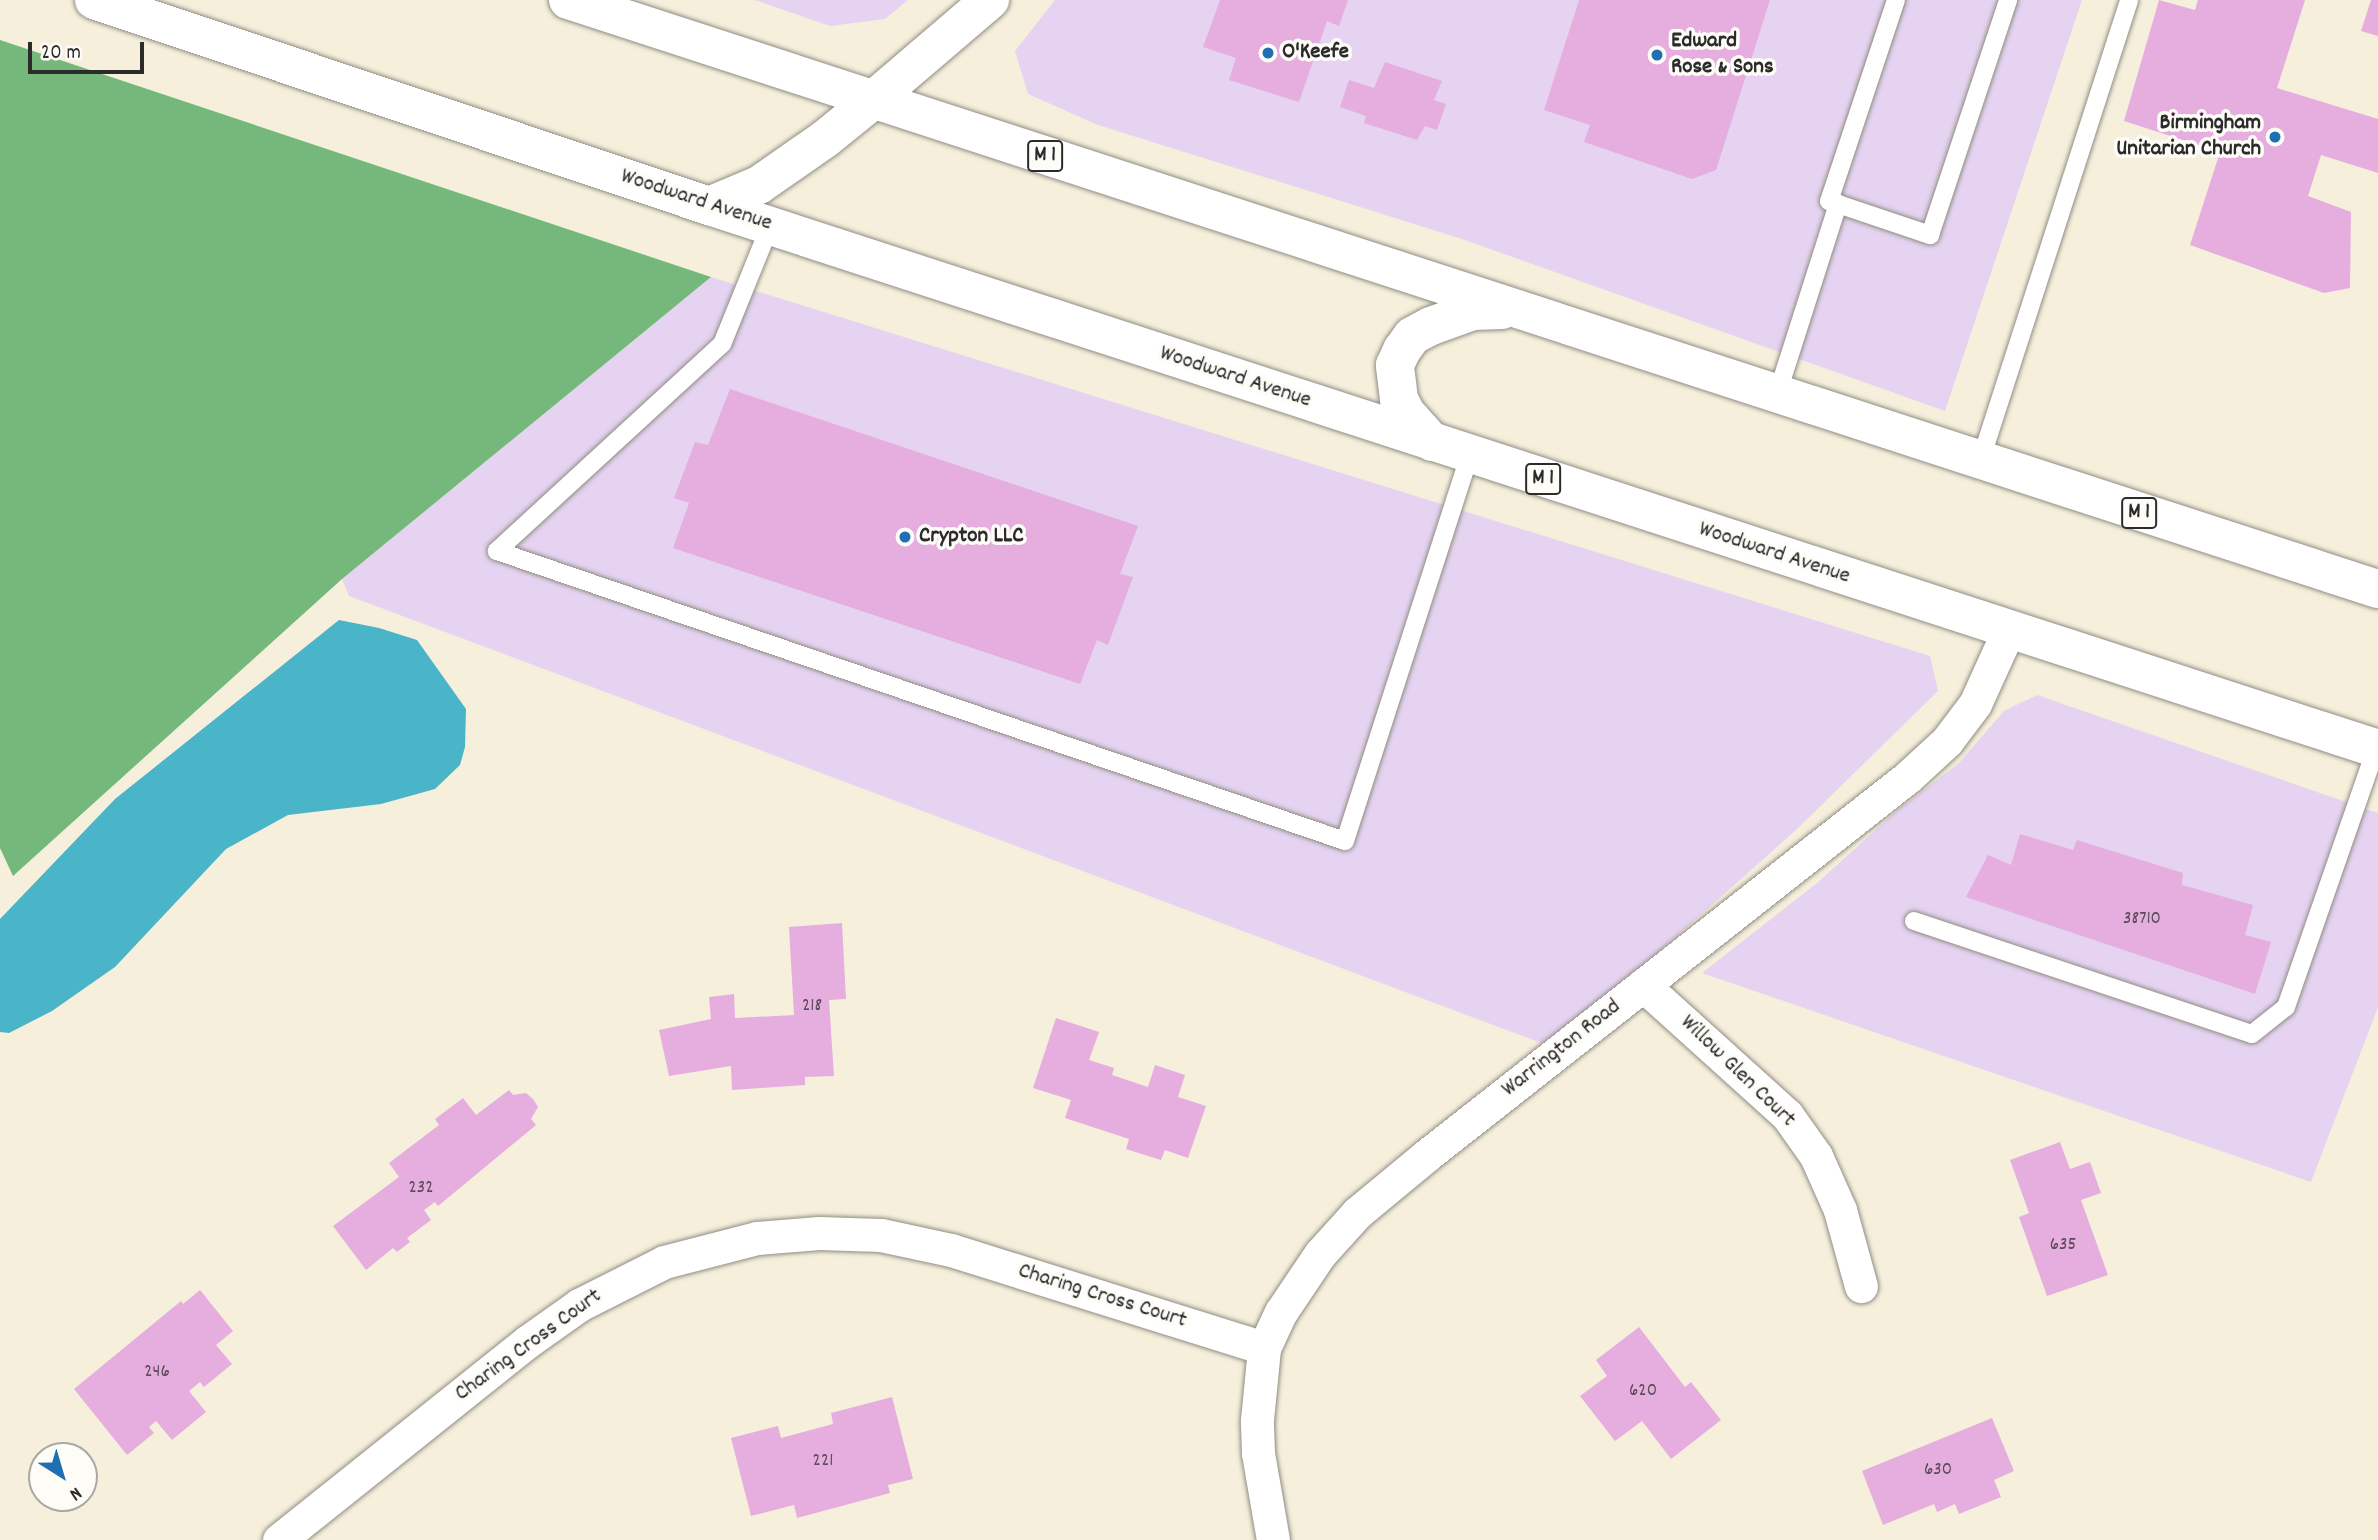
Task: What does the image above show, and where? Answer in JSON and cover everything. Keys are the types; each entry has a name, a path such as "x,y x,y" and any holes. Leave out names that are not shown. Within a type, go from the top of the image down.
{"main road":[{"name":"Woodward Avenue","path":"94,0 709,206 2377,749"},
{"name":"M 1","path":"568,0 632,10 873,100 1980,462 2378,589"},
{"path":"709,206 759,185 825,139 990,0"},
{"path":"1432,442 1406,413 1399,399 1395,365 1402,350 1412,336 1462,314 1489,309 1521,312"}],"street":[{"name":"Warrington Road","path":"1273,1540 1258,1453 1257,1420 1264,1348 1281,1312 1320,1254 1357,1213 1643,985 1858,819 1947,741 1975,704 2009,629"},
{"name":"Willow Glen Court","path":"1643,985 1787,1115 1816,1156 1840,1210 1861,1286"},
{"name":"Charing Cross Court","path":"279,1540 506,1359 579,1305 664,1262 757,1238 819,1233 881,1235 951,1250 1264,1348"}],"lane":[{"path":"1896,0 1829,201 1930,235 2008,0"},
{"path":"1980,462 2129,0"},
{"path":"1777,395 1838,204"},
{"path":"770,226 722,344 497,551 1345,841 1470,455"},
{"path":"1914,921 2252,1034 2286,1007 2377,749"}],"shaded area":[{"path":"755,0 908,0 885,19 830,26"},
{"path":"1055,0 2082,0 1945,411 1462,239 1098,125 1028,94 1015,51"},
{"path":"711,277 1930,656 1938,691 1797,829 1552,1047 349,596 342,579"},
{"path":"2037,695 2378,813 2378,1007 2311,1182 1702,973 1817,883 1899,809 1959,763 2004,711"}],"green space":[{"path":"0,40 711,277 342,579 13,876 0,848"}],"water":[{"path":"339,620 379,628 417,640 466,709 465,747 460,765 435,789 381,804 288,815 226,849 115,967 52,1011 9,1033 0,1032 0,919 115,799"}],"building":[{"name":"O'Keefe","path":"1220,0 1348,0 1339,26 1327,21 1299,102 1229,80 1236,58 1203,47"},
{"name":"Edward Rose & Sons","path":"1579,0 1770,0 1716,170 1692,179 1584,142 1590,125 1544,110"},
{"name":"Birmingham Unitarian Church","path":"2159,0 2195,10 2198,0 2305,0 2277,88 2378,119 2378,173 2321,155 2308,196 2351,212 2350,288 2324,293 2190,245 2220,152 2124,121"},
{"path":"2371,0 2378,0 2378,36 2361,31"},
{"path":"1385,62 1442,81 1434,100 1446,104 1437,130 1425,126 1417,140 1364,123 1366,116 1340,107 1349,80 1374,88"},
{"name":"Crypton LLC","path":"730,389 1138,526 1120,574 1133,577 1108,645 1097,640 1080,684 673,548 689,503 674,498 695,442 708,445"},
{"path":"2020,834 2073,850 2077,840 2183,873 2182,885 2253,905 2245,935 2271,942 2255,994 1966,897 1988,855 2011,865"},
{"path":"842,923 846,999 829,1000 834,1076 805,1077 805,1085 732,1090 731,1066 669,1076 659,1030 711,1019 709,997 734,994 735,1018 794,1015 789,927"},
{"path":"1056,1018 1099,1032 1089,1060 1114,1068 1112,1075 1148,1087 1155,1065 1185,1075 1178,1097 1206,1106 1188,1158 1165,1150 1161,1160 1126,1149 1129,1139 1065,1118 1071,1100 1033,1088"},
{"path":"509,1090 513,1095 526,1093 533,1099 538,1107 531,1119 536,1125 438,1206 435,1202 424,1210 431,1220 407,1238 410,1242 397,1252 393,1248 366,1270 333,1226 399,1177 389,1163 439,1125 435,1119 463,1098 476,1115"},
{"path":"2060,1142 2070,1169 2090,1162 2101,1193 2081,1200 2108,1275 2047,1296 2019,1217 2029,1213 2010,1160"},
{"path":"200,1290 233,1331 216,1345 232,1364 204,1387 200,1382 189,1391 206,1412 172,1440 156,1421 149,1427 154,1433 127,1455 74,1389 181,1301 183,1304"},
{"path":"1639,1327 1685,1387 1691,1382 1721,1420 1671,1459 1642,1421 1615,1441 1580,1396 1607,1376 1596,1360"},
{"path":"892,1397 913,1479 888,1485 890,1493 797,1518 794,1505 751,1516 731,1438 778,1426 781,1438 833,1424 831,1413"},
{"path":"1992,1418 2014,1471 1994,1480 2001,1497 1959,1514 1955,1504 1937,1512 1934,1504 1883,1525 1862,1471"}],"place":[{"name":"O'Keefe","path":"1268,53"},
{"name":"Edward Rose & Sons","path":"1657,55"},
{"name":"Birmingham Unitarian Church","path":"2275,137"},
{"name":"Crypton LLC","path":"905,537"}]}
